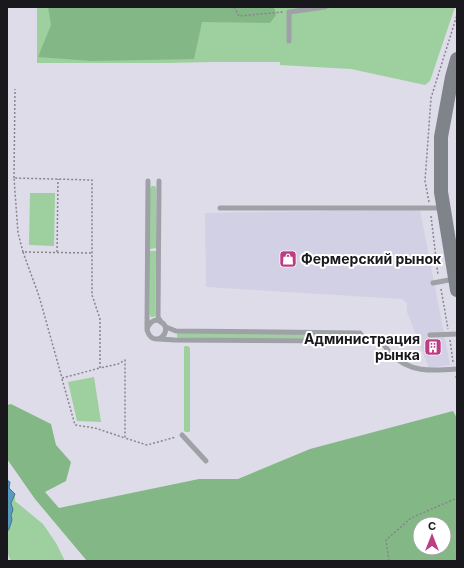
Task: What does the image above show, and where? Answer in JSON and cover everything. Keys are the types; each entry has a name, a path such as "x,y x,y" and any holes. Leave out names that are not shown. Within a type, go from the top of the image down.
{"main road":[{"path":"456,285 441,192 441,137 452,77 457,59"}],"lane":[{"path":"289,41 288,12 326,7"},
{"path":"148,181 147,330 149,336 154,339 175,340 360,342 363,338 379,337 390,353 404,364 421,370 438,371 457,369"},
{"path":"159,182 158,317 166,327 176,331 360,333 363,338"},
{"path":"220,208 444,208"},
{"path":"433,283 456,285"},
{"path":"147,330 148,325 152,322 157,320 161,322"},
{"path":"160,339 164,336 166,327"},
{"path":"430,335 457,334"},
{"path":"182,435 206,461"}],"path":[{"path":"234,7 239,16 288,12"},
{"path":"15,89 14,178 18,233 23,252 39,296 75,425 95,428 147,445 182,435"},
{"path":"14,178 92,180 92,296 100,319 100,368"},
{"path":"58,179 58,252"},
{"path":"23,252 92,253"},
{"path":"62,378 118,364 125,360 125,438"},
{"path":"389,561 386,540 411,518 457,498"}],"shaded area":[{"path":"420,210 450,365 429,368 407,312 407,303 402,299 206,287 205,213"}],"green space":[{"path":"37,7 455,7 430,81 425,85 351,69 280,65 280,62 37,63"},
{"path":"48,7 274,7 276,15 270,23 202,22 194,59 92,61 38,57 51,25"},
{"path":"155,186 156,188 156,248 150,249 150,188"},
{"path":"30,193 55,193 54,246 29,245"},
{"path":"150,251 156,251 154,317 151,317 150,315"},
{"path":"178,333 343,334 344,338 178,338"},
{"path":"185,346 190,348 189,432 184,431"},
{"path":"94,377 101,422 77,421 68,382"},
{"path":"11,404 51,424 56,445 71,462 66,481 45,492 59,508 199,479 238,479 310,449 453,411 457,418 457,561 87,561 35,499 7,459 7,405"},
{"path":"15,494 15,501 43,524 56,543 65,561 11,561 7,552 7,532 13,510 11,503"}],"water":[{"path":"7,480 10,482 9,488 15,494 11,503 13,510 11,515 12,520 7,532"}],"place":[{"name":"Фермерский рынок","path":"288,259"},
{"name":"Администрация рынка","path":"433,347"}]}
